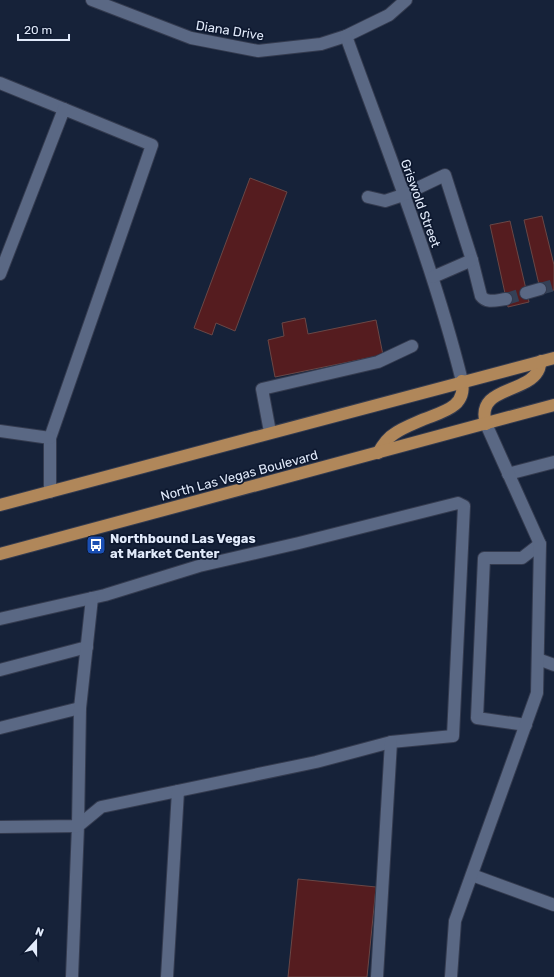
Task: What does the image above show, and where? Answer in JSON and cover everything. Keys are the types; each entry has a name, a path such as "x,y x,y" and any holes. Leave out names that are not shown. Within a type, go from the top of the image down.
{"main road":[{"path":"0,505 462,381 554,358"},
{"path":"486,424 484,412 491,398 526,382 538,370 541,361"},
{"path":"378,453 393,434 424,419 436,416 450,409 458,402 464,389 462,381"},
{"name":"North Las Vegas Boulevard","path":"0,554 554,405"}],"street":[{"name":"Diana Drive","path":"92,0 191,38 258,51 321,44 346,36 389,15 406,0"},
{"name":"Griswold Street","path":"346,36 433,277 451,337 462,381"},
{"path":"0,83 152,145 50,438 50,492"},
{"path":"0,274 64,109"},
{"path":"368,197 385,201 403,195 445,175 472,260 481,296 484,300 490,301 506,298"},
{"path":"433,277 472,260"},
{"path":"526,293 540,289"},
{"path":"270,432 262,389 378,362 412,346"},
{"path":"451,977 455,922 537,693 540,544 486,424"},
{"path":"0,431 50,438"},
{"path":"508,474 554,462"},
{"path":"0,619 105,595 199,566 299,543 458,503 464,506 453,736 391,742 316,762 101,807 78,826 0,827"},
{"path":"526,725 477,718 484,558 522,558 540,544"},
{"path":"72,977 78,826 80,708 92,598"},
{"path":"0,670 87,647"},
{"path":"538,659 554,665"},
{"path":"0,728 80,708"},
{"path":"376,977 391,742"},
{"path":"167,977 178,791"},
{"path":"472,875 554,905"}],"building":[{"path":"250,178 287,192 235,331 216,323 212,335 194,328"},
{"path":"542,216 554,265 554,290 541,293 524,220"},
{"path":"510,221 529,302 508,307 490,225"},
{"path":"305,318 308,334 376,320 383,355 275,377 268,340 284,336 282,323"},
{"path":"298,879 376,887 367,977 288,977"}],"tunnel":[{"path":"540,289 554,285"},
{"path":"506,299 526,293"}],"place":[{"name":"Northbound Las Vegas at Market Center","path":"96,545"}]}
